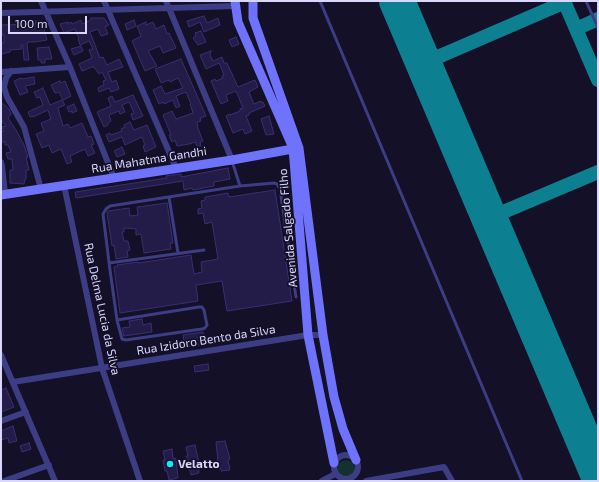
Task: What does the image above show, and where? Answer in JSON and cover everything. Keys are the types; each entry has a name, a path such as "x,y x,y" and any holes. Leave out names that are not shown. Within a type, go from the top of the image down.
{"street":[{"path":"41,1 70,67 114,178"},
{"path":"104,1 176,168"},
{"path":"166,1 232,160"},
{"name":"Avenida Salgado Filho","path":"253,1 253,18 296,148 308,336 334,462"},
{"path":"1,13 169,8 235,4"},
{"name":"Avenida Salgado Filho","path":"235,4 238,22 296,148"},
{"path":"238,22 246,22 253,18"},
{"path":"1,72 70,67"},
{"path":"11,71 6,78 4,87 24,127 41,189"},
{"path":"1,92 8,97"},
{"path":"296,148 323,335 336,403 343,430 358,467 355,477"},
{"name":"Rua Mahatma Gandhi","path":"3,194 232,160 296,148"},
{"path":"1,162 3,194"},
{"name":"Rua Delma Lucia da Silva","path":"64,185 102,368 140,481"},
{"name":"Rua Izidoro Bento da Silva","path":"13,382 308,336 323,335"},
{"path":"1,357 56,481"},
{"path":"1,421 26,412"},
{"path":"356,460 350,456 342,455 339,457 334,462 333,470 337,477 344,480 355,477 365,481 397,478 444,467 452,481"},
{"path":"4,481 49,465"},
{"path":"322,481 335,474"}],"lane":[{"path":"320,1 522,481"},
{"path":"586,1 598,28"},
{"path":"232,160 240,186"},
{"path":"117,320 202,307 207,325 202,329 126,340 122,339 117,320 109,263 103,214 106,209 110,206 240,186 274,183 277,184 280,189 296,298"},
{"path":"169,197 178,253"},
{"path":"109,263 204,250"}],"green space":[{"path":"346,460 352,463 355,469 352,475 346,478 340,475 337,469 340,463"}],"building":[{"path":"204,16 207,23 218,18 220,25 204,32 200,22 189,27 187,21"},
{"path":"91,18 104,18 109,25 105,27 108,34 101,36 98,29 90,32 100,58 103,57 107,65 119,59 123,67 108,72 112,82 116,80 119,89 111,92 109,88 99,92 98,88 104,85 103,81 106,80 102,72 99,74 94,67 82,71 79,64 92,58 89,50 93,49 89,41 80,45 75,29 64,33 60,24 68,22 68,24 71,22 72,24 81,20 82,24 91,20"},
{"path":"134,20 136,26 127,30 125,24"},
{"path":"35,21 40,21 40,26 43,25 47,40 28,42 29,60 24,60 23,45 21,45 22,49 10,50 10,52 1,54 1,43 4,43 4,35 1,35 1,25 36,24"},
{"path":"146,22 146,25 153,22 156,29 164,25 167,34 169,33 176,48 163,53 160,46 148,51 157,66 145,71 132,41 141,36 137,26"},
{"path":"201,31 206,42 198,45 193,38 196,36 195,33"},
{"path":"236,37 239,44 232,47 229,40"},
{"path":"81,46 83,51 74,55 71,49"},
{"path":"49,47 52,59 45,59 45,63 41,63 41,60 38,60 37,48"},
{"path":"211,51 210,55 213,61 222,57 224,63 227,63 238,87 255,80 258,87 249,92 254,104 261,101 265,106 249,113 249,115 246,116 252,131 250,132 245,134 243,129 233,133 226,116 240,111 240,109 243,108 236,91 226,95 228,101 221,104 211,81 215,79 216,81 223,78 222,76 224,75 220,65 219,63 206,69 200,55"},
{"path":"181,59 206,116 200,118 201,121 197,122 197,126 203,141 200,142 201,146 197,146 195,142 177,146 175,140 172,142 169,135 171,135 163,115 172,111 176,119 193,113 186,92 176,96 180,106 176,108 173,100 164,104 163,102 159,104 153,90 161,86 165,94 183,88 178,78 170,82 169,80 161,83 155,69"},
{"path":"34,77 35,84 25,86 28,92 20,95 14,81 21,78"},
{"path":"60,81 61,83 65,81 71,96 63,100 59,92 55,93 51,85"},
{"path":"43,88 50,105 62,100 65,105 58,108 63,126 68,124 70,128 82,123 88,137 91,136 94,144 91,145 95,153 88,156 85,149 70,156 72,162 67,164 61,149 52,153 49,145 42,148 36,134 44,131 41,123 51,119 48,110 33,117 30,117 28,112 43,105 40,97 37,98 34,92"},
{"path":"133,95 143,116 133,120 131,114 134,113 129,102 122,105 125,112 120,114 119,111 109,115 111,121 104,127 97,112 111,106 108,98 112,96 115,102"},
{"path":"1,102 9,109 11,114 8,118 24,145 28,157 26,157 29,170 26,170 26,179 24,184 10,183 10,170 13,170 12,159 8,159 6,153 11,152 8,145 5,145 5,141 1,143 1,132 4,131 2,127 6,126 1,120"},
{"path":"74,104 77,111 72,113 72,111 69,112 67,107"},
{"path":"269,116 274,134 266,135 261,119"},
{"path":"130,122 134,130 147,125 156,147 145,152 143,146 145,145 142,137 125,145 122,137 109,142 106,135 110,133 111,135 122,131 121,129 125,127 124,125"},
{"path":"122,147 125,154 117,157 114,151"},
{"path":"228,168 230,179 214,182 214,186 184,190 183,181 76,198 75,192 167,178 166,176 181,174 181,177"},
{"path":"275,190 292,301 227,311 222,281 196,285 198,301 120,313 114,267 118,266 117,265 191,255 194,274 202,272 201,262 218,259 212,222 205,224 203,213 198,214 198,209 202,208 201,201 205,200 205,197 228,193 229,197"},
{"path":"167,203 173,243 170,243 171,249 144,253 141,234 136,235 136,229 124,228 124,232 122,232 124,241 128,241 130,250 127,251 128,257 116,259 114,245 112,246 107,213 108,211 129,208 130,216 138,215 137,207"},
{"path":"142,319 143,325 151,323 152,332 124,336 122,328 130,327 129,321"},
{"path":"203,332 205,344 185,347 183,335"},
{"path":"208,364 209,370 195,372 194,366"},
{"path":"6,388 14,407 1,412 1,390"},
{"path":"13,426 17,441 9,443 8,438 1,440 1,431"},
{"name":"Velatto","path":"225,441 230,459 228,460 230,470 221,471 220,462 218,462 216,442"},
{"path":"29,443 31,449 22,452 20,446"},
{"name":"Velatto","path":"195,445 199,463 199,473 191,475 186,456 188,456 186,447"},
{"name":"Velatto","path":"172,449 173,458 176,459 178,478 169,480 167,471 165,471 163,451"}],"taxiway":[{"path":"564,1 598,80"},
{"path":"424,63 565,2"},
{"path":"576,29 598,19"},
{"path":"489,218 598,172"}],"runway":[{"path":"397,1 598,474"}],"place":[{"name":"Velatto","path":"170,464"}]}
